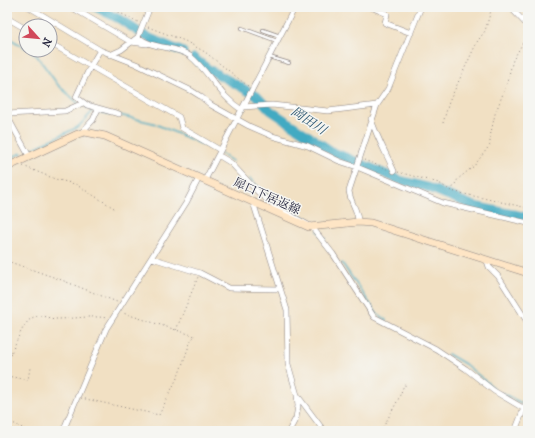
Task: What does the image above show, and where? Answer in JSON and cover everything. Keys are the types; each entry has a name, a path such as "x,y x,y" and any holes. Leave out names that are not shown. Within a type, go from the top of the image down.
{"main road":[{"name":"犀口下居返線","path":"7,167 80,133 94,133 105,136 289,219 312,227 358,222 371,223 528,273"}],"street":[{"path":"29,7 100,50 136,64 192,91 211,105 236,120 272,136 308,146 340,161 443,203 528,223"},
{"path":"72,7 131,42 148,44 190,56 230,102 242,108 258,105 272,105 328,111 377,105"},
{"path":"110,55 121,50 138,37 150,7"},
{"path":"63,431 112,319 219,152 295,7"},
{"path":"371,7 387,14 385,23 411,32"},
{"path":"358,222 358,212 350,202 349,191 377,105 388,89 421,7"},
{"path":"510,7 528,26"},
{"path":"7,18 18,24"},
{"path":"138,37 148,44"},
{"path":"58,48 179,117 182,128 219,152 258,192 277,208 312,227 333,254 374,316 436,349 466,368 494,391 524,406 528,411"},
{"path":"100,50 76,97 81,104 97,111 119,114"},
{"path":"29,156 7,115 65,111 81,104"},
{"path":"80,133 97,111"},
{"path":"372,119 378,141 386,153 394,171"},
{"path":"253,202 279,289 287,310 288,364 297,395 296,418 290,431"},
{"path":"152,258 200,273 229,288 279,289"},
{"path":"487,261 489,267 498,276 528,323"},
{"path":"297,395 324,431"},
{"path":"515,431 528,398"}],"lane":[{"path":"242,28 279,38"},
{"path":"263,30 279,38"},
{"path":"269,57 289,63"}],"path":[{"path":"108,7 143,25 185,40 205,52 252,89"},
{"path":"443,123 449,102 477,42 485,31 492,7"},
{"path":"451,191 458,178 474,166 490,145 490,136 495,114 506,86 513,60 528,34"},
{"path":"360,158 394,171 439,183 451,191 528,208"},
{"path":"17,162 55,179 75,184 114,208"},
{"path":"7,261 59,279 121,304"},
{"path":"175,330 200,273"},
{"path":"78,398 159,415 179,374 191,340 195,336 116,312"},
{"path":"7,362 21,336 23,327 33,318 40,316 56,319 112,319"},
{"path":"7,352 10,355"},
{"path":"7,376 28,380 30,368"},
{"path":"381,431 398,400 404,385 408,386"},
{"path":"7,420 28,431"}],"waterway":[{"name":"岡田川","path":"95,7 121,20 145,36 183,52"},
{"path":"7,37 18,43"},
{"path":"38,58 58,85 78,103"},
{"name":"岡田川","path":"194,58 210,70 257,96 270,110 333,152 400,180 427,187 474,206 528,217"},
{"path":"86,107 97,112 110,114"},
{"path":"30,150 78,127 94,110"},
{"path":"119,115 153,123 213,149"},
{"path":"7,159 22,153"},
{"path":"220,153 232,161"},
{"path":"250,179 276,203 310,220"},
{"path":"318,231 325,239"},
{"path":"342,263 377,314 386,320"},
{"path":"448,354 465,364 494,388"},
{"path":"502,393 523,404"}]}
